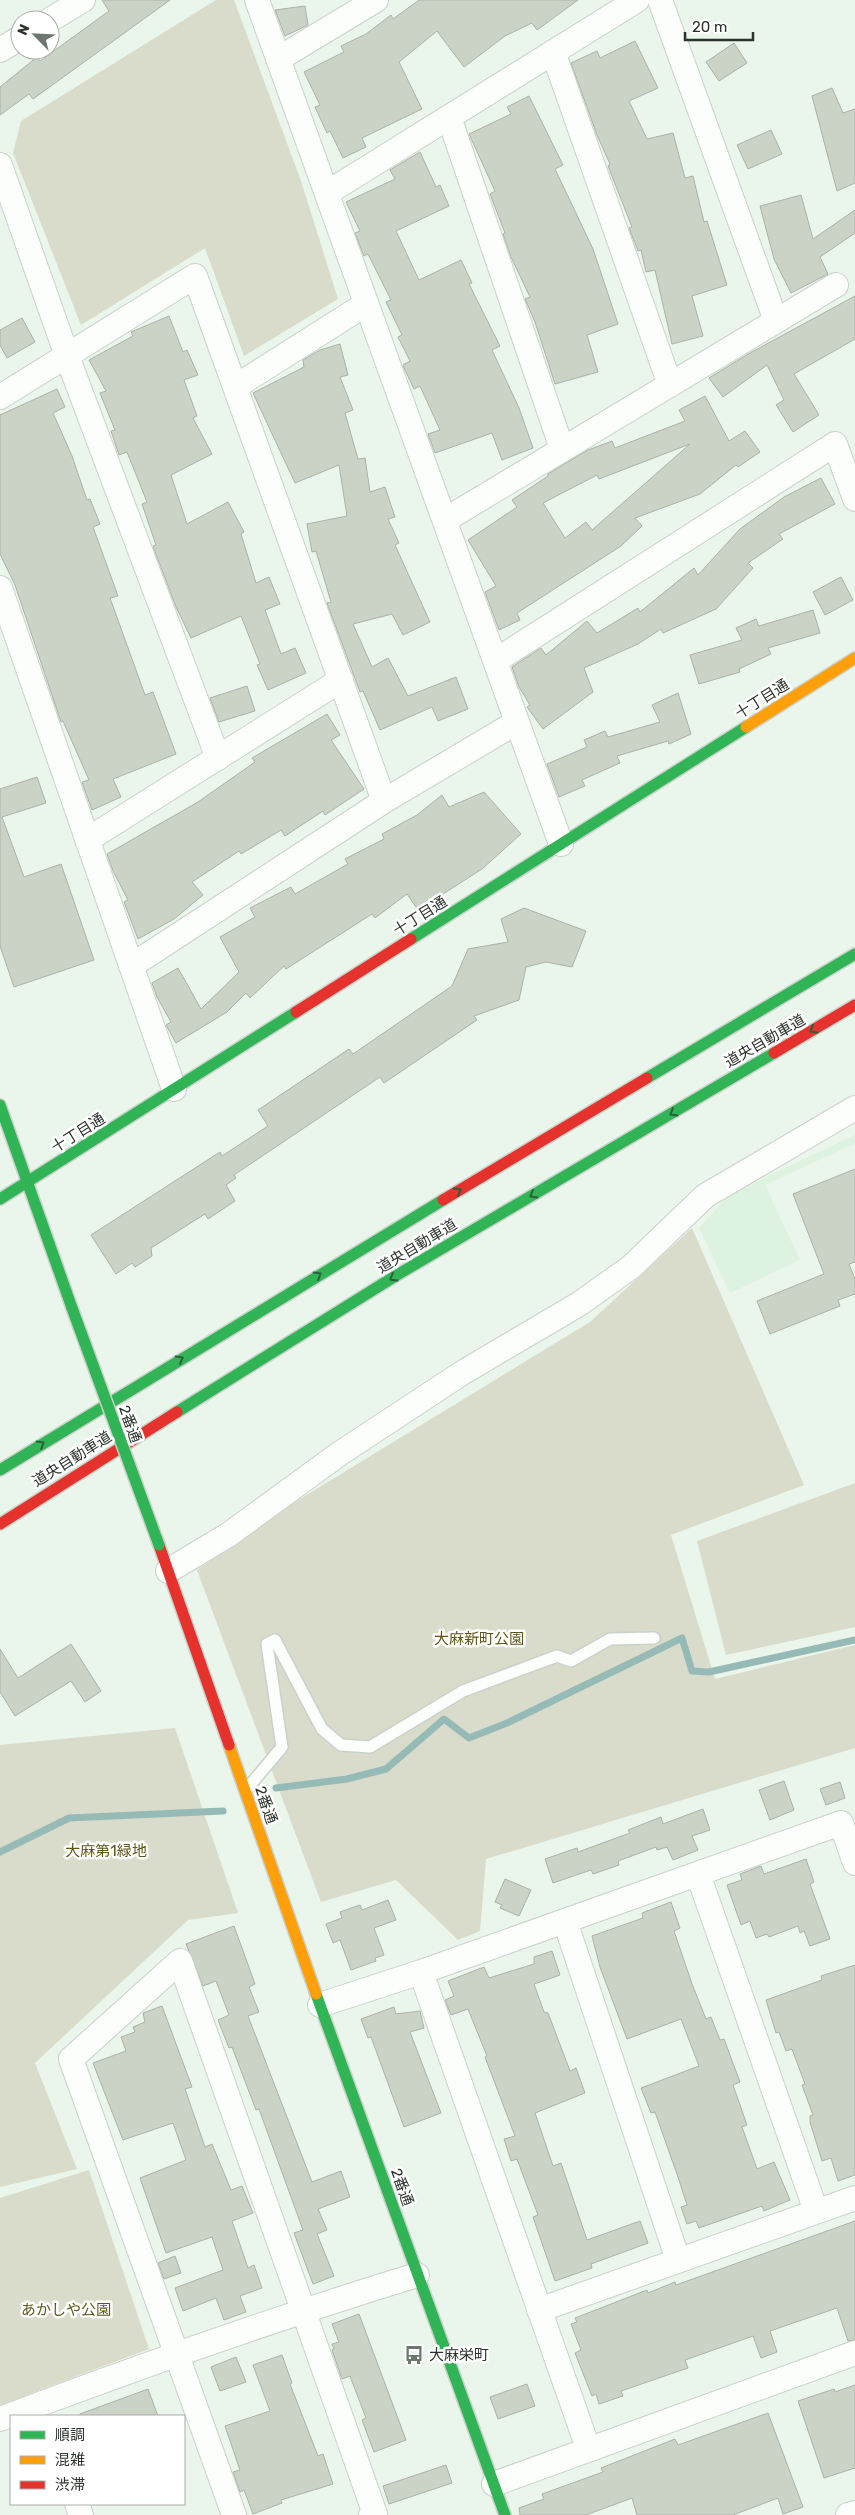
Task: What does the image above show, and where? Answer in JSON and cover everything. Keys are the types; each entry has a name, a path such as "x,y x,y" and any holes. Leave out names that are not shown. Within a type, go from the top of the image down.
{"main road":[{"name":"十丁目通","path":"0,1199 855,658"},
{"name":"道央自動車道","path":"0,1470 375,1240 855,954"},
{"name":"道央自動車道","path":"0,1524 48,1492 397,1275 855,1005"},
{"name":"2番通","path":"0,1105 168,1570 320,2005 505,2515"}],"street":[{"path":"60,14 83,0"},
{"path":"257,0 561,844"},
{"path":"278,59 376,0"},
{"path":"327,193 637,0"},
{"path":"660,0 776,321"},
{"path":"553,52 670,385"},
{"path":"449,117 562,449"},
{"path":"0,165 6,203 67,356 218,758"},
{"path":"0,397 195,276 384,801"},
{"path":"445,520 836,285"},
{"path":"235,387 366,304"},
{"path":"495,661 835,444 855,499"},
{"path":"0,588 174,1090"},
{"path":"87,840 341,680"},
{"path":"131,966 384,801 517,722"},
{"path":"168,1570 228,1535 339,1454 462,1373 579,1304 632,1267 705,1196 855,1108"},
{"path":"320,2005 421,1972 841,1823 855,1863"},
{"path":"698,1874 816,2211"},
{"path":"565,1921 678,2260"},
{"path":"234,2515 71,2059 180,1961 375,2514 371,2515"},
{"path":"421,1972 588,2448"},
{"path":"539,2310 855,2198"},
{"path":"18,2415 46,2409 176,2353 303,2310 417,2275"},
{"path":"494,2484 588,2448 855,2353"},
{"path":"848,2515 855,2513"}],"lane":[{"path":"245,1791 282,1747 267,1644 275,1640 322,1729 341,1745 370,1747 463,1690 557,1656 571,1661 610,1639 654,1638"}],"shaded area":[{"path":"855,1135 855,1143 765,1185 800,1260 730,1293 699,1228 729,1195"}],"green space":[{"path":"216,0 234,0 301,181 338,299 244,356 205,248 81,325 13,153 21,121"},
{"name":"大麻新町公園","path":"692,1228 804,1485 671,1535 715,1679 855,1645 855,1748 486,1859 480,1931 458,1940 396,1880 321,1902 197,1570 287,1507 590,1322"},
{"path":"855,1483 855,1627 726,1655 697,1541"},
{"name":"大麻第1緑地","path":"175,1728 238,1913 188,1920 35,2063 77,2169 0,2187 0,1745"},
{"name":"あかしや公園","path":"89,2170 149,2349 0,2405 0,2198"}],"building":[{"path":"102,0 170,0 33,99 29,94 0,115 0,87 33,60 60,60 60,47 109,11"},
{"path":"419,0 578,0 537,30 532,23 505,36 464,67 437,31 399,62 422,109 362,138 366,147 343,158 330,131 327,133 315,107 320,105 304,72 344,52 341,46 366,34 391,15 393,19"},
{"path":"305,6 308,25 285,36 275,10"},
{"path":"635,41 658,88 629,101 647,139 673,133 685,178 693,176 704,222 707,221 727,285 692,296 703,336 672,344 655,270 646,272 641,250 638,251 629,228 632,227 608,166 610,164 597,135 571,63 597,51 600,58"},
{"path":"734,43 747,63 719,81 706,62"},
{"path":"832,88 843,113 855,109 855,183 837,191 812,96"},
{"path":"529,96 563,165 555,169 593,249 618,324 587,335 598,372 555,384 535,322 525,299 530,297 511,257 503,234 505,233 490,194 495,191 469,134 511,114 507,107"},
{"path":"771,130 782,154 748,169 737,145"},
{"path":"420,152 436,187 440,185 449,206 396,231 419,280 461,260 472,283 469,284 500,346 492,350 519,408 533,448 502,460 492,433 435,453 428,434 440,430 420,386 414,389 404,368 403,365 410,361 398,337 402,335 386,302 391,300 368,254 364,256 355,233 360,231 346,202 395,179 390,170"},
{"path":"801,195 813,239 855,210 855,233 820,257 828,274 791,293 774,259 760,206"},
{"path":"855,296 855,339 794,374 819,415 793,432 776,405 784,400 767,365 723,397 709,378 750,353"},
{"path":"169,316 183,352 187,350 198,375 184,380 197,416 193,418 212,454 171,475 187,524 228,502 244,532 241,534 256,583 269,577 280,604 265,610 281,654 295,648 306,673 268,690 257,665 260,664 241,616 191,638 176,607 153,546 156,545 142,504 147,502 127,452 119,455 111,431 115,430 100,393 106,391 89,360 133,336 131,332"},
{"path":"22,318 35,342 7,358 0,345 0,330"},
{"path":"340,344 348,375 340,377 353,410 345,413 358,459 365,458 370,492 385,487 395,517 388,519 399,543 395,545 430,622 403,635 392,614 353,624 372,667 388,658 408,696 456,677 468,709 438,721 432,707 380,730 363,691 360,692 327,603 331,602 316,551 312,552 307,524 347,516 339,465 295,483 253,393 304,367 303,360 320,350"},
{"path":"57,389 65,407 53,413 72,456 87,500 90,499 100,524 93,527 118,596 110,598 145,695 153,692 176,754 113,779 121,797 92,810 82,782 89,780 63,721 61,722 15,585 0,554 0,415"},
{"path":"705,396 729,441 745,431 760,452 738,467 736,465 700,494 635,518 642,526 621,546 517,613 520,620 499,630 485,592 496,586 468,540 517,507 512,500 548,476 548,474 588,450 612,441 615,448 685,421 679,410","holes":["690,444 592,530 586,522 565,538 543,503 597,475 599,479"]},
{"path":"821,478 835,504 779,534 783,539 748,563 753,568 716,609 663,633 661,629 638,644 584,668 593,692 543,729 527,707 530,705 519,687 512,667 541,648 546,655 587,621 597,633 638,608 640,612 694,568 698,575 740,529 784,497"},
{"path":"841,577 853,600 825,615 813,592"},
{"path":"813,610 820,633 768,648 771,654 739,669 740,672 699,684 690,655 742,640 736,628 756,619 759,626"},
{"path":"247,686 255,711 219,722 210,698"},
{"path":"678,693 691,734 669,744 668,741 617,756 620,763 582,780 585,786 559,797 547,764 587,747 584,740 605,731 608,737 660,722 652,705"},
{"path":"327,714 340,735 331,740 364,789 325,815 323,811 285,836 281,830 241,854 239,851 192,882 203,895 174,919 138,939 124,902 128,900 113,871 107,854 198,802 255,762 252,758"},
{"path":"37,777 46,803 2,817 24,877 61,864 94,960 14,987 0,946 0,789"},
{"path":"484,792 521,834 482,869 418,910 407,894 375,918 372,914 286,969 284,966 250,998 246,993 227,1012 176,1043 166,1025 171,1022 157,997 152,983 178,968 201,1009 239,972 220,937 255,917 250,908 291,887 295,894 348,864 345,859 384,839 382,834 417,815 442,795 449,807"},
{"path":"524,908 586,931 572,967 546,962 526,967 519,1000 474,1016 477,1020 384,1083 380,1077 234,1175 236,1178 226,1185 235,1201 208,1219 205,1214 151,1248 152,1256 135,1267 132,1263 116,1274 91,1235 220,1152 222,1156 268,1126 258,1110 349,1049 353,1054 452,986 468,949 508,942 501,919"},
{"path":"855,1169 855,1262 849,1264 855,1279 855,1294 838,1300 840,1306 770,1334 757,1301 824,1274 793,1194"},
{"path":"71,1644 101,1691 85,1702 71,1681 15,1716 0,1692 0,1649 18,1678"},
{"path":"784,1781 794,1810 770,1820 759,1790"},
{"path":"840,1782 845,1798 826,1805 820,1789"},
{"path":"703,1809 710,1830 692,1836 698,1850 673,1860 667,1847 657,1850 656,1847 618,1861 619,1865 593,1874 591,1870 553,1883 545,1859 577,1848 578,1852 630,1833 628,1830 661,1817 663,1824"},
{"path":"806,1859 814,1882 810,1884 830,1939 810,1946 804,1931 800,1933 798,1926 769,1937 767,1934 756,1938 750,1921 741,1925 727,1885 742,1880 740,1874 761,1866 764,1874"},
{"path":"505,1879 531,1890 519,1916 500,1908 502,1905 495,1902"},
{"path":"388,1900 396,1920 374,1928 384,1955 375,1958 376,1961 351,1970 340,1940 333,1943 326,1924 342,1918 340,1912 360,1905 362,1910"},
{"path":"671,1902 680,1928 674,1931 692,1984 706,2019 711,2017 720,2040 724,2039 740,2082 733,2085 747,2125 742,2127 757,2169 774,2162 790,2200 764,2211 762,2206 699,2228 696,2221 687,2224 681,2207 687,2205 678,2177 655,2112 651,2113 641,2088 699,2066 681,2019 627,2039 600,1967 592,1936 643,1918 642,1913"},
{"path":"234,1926 255,1984 249,1987 259,2012 248,2016 312,2182 341,2171 350,2197 318,2209 327,2230 317,2234 334,2276 313,2284 294,2233 303,2230 259,2109 256,2110 232,2047 229,2048 218,2020 229,2015 216,1981 203,1986 186,1944"},
{"path":"552,1951 560,1975 534,1984 544,2012 548,2013 570,2071 576,2068 585,2093 535,2113 553,2166 561,2163 587,2240 640,2221 648,2243 591,2264 592,2268 555,2281 533,2217 538,2215 517,2159 511,2161 504,2139 515,2136 485,2057 487,2056 468,2009 451,2015 445,2000 454,1996 448,1981 484,1967 489,1978 534,1964 534,1957"},
{"path":"855,1965 855,2175 838,2181 831,2158 822,2161 810,2122 810,2116 813,2115 802,2085 805,2084 792,2049 786,2051 779,2032 776,2033 766,2000 822,1980 821,1976"},
{"path":"162,2006 192,2087 185,2089 205,2147 212,2144 231,2190 242,2186 253,2213 232,2221 248,2268 254,2265 262,2288 240,2296 246,2312 224,2320 216,2298 183,2311 175,2288 223,2270 212,2237 166,2253 140,2178 186,2160 173,2123 123,2140 93,2063 126,2051 121,2037 135,2032 133,2027 145,2022 143,2013"},
{"path":"394,2007 396,2014 420,2011 424,2028 410,2032 441,2113 404,2127 371,2037 368,2038 361,2019"},
{"path":"855,2221 855,2340 848,2341 837,2308 770,2331 777,2352 761,2358 753,2336 685,2360 688,2368 621,2391 623,2396 599,2404 596,2394 592,2396 575,2353 581,2350 571,2324 577,2322 575,2318 647,2290 648,2293 675,2282 676,2285"},
{"path":"175,2256 181,2273 164,2279 158,2263"},
{"path":"359,2314 406,2440 374,2452 362,2420 366,2418 350,2376 342,2379 332,2350 334,2349 332,2344 339,2342 332,2324"},
{"path":"282,2355 292,2383 290,2384 318,2456 323,2454 333,2484 281,2500 282,2503 253,2514 244,2490 240,2492 233,2472 240,2470 225,2426 270,2411 253,2365"},
{"path":"236,2357 246,2382 220,2391 211,2367"},
{"path":"527,2384 535,2406 498,2419 490,2397"},
{"path":"855,2385 855,2468 824,2478 798,2401 834,2389 835,2392"},
{"path":"148,2389 158,2415 80,2415"},
{"path":"768,2413 803,2507 783,2514 778,2498 733,2515 637,2515 632,2498 586,2515 520,2515 519,2508 544,2499 542,2494 603,2472 601,2468 675,2439 678,2445"},
{"path":"446,2465 452,2483 389,2504 383,2486"}],"waterway":[{"path":"276,1788 347,1779 386,1769 444,1719 469,1738 507,1723 682,1638 692,1671 709,1672 855,1640"},
{"path":"0,1852 69,1818 223,1811"}],"traffic: fast":[{"path":"411,939 746,727"},
{"path":"647,1078 855,954"},
{"path":"0,1199 296,1012"},
{"path":"177,1412 397,1275 774,1053"},
{"path":"0,1105 72,1308"},
{"path":"0,1470 443,1200"},
{"path":"72,1308 159,1545"},
{"path":"316,1994 505,2515"}],"traffic: slow":[{"path":"746,727 855,658"},
{"path":"229,1745 316,1994"}],"traffic: jam":[{"path":"296,1012 411,939"},
{"path":"774,1053 855,1005"},
{"path":"443,1200 647,1078"},
{"path":"0,1524 177,1412"},
{"path":"159,1545 229,1745"}],"place":[{"name":"大麻栄町","path":"414,2355"}]}
